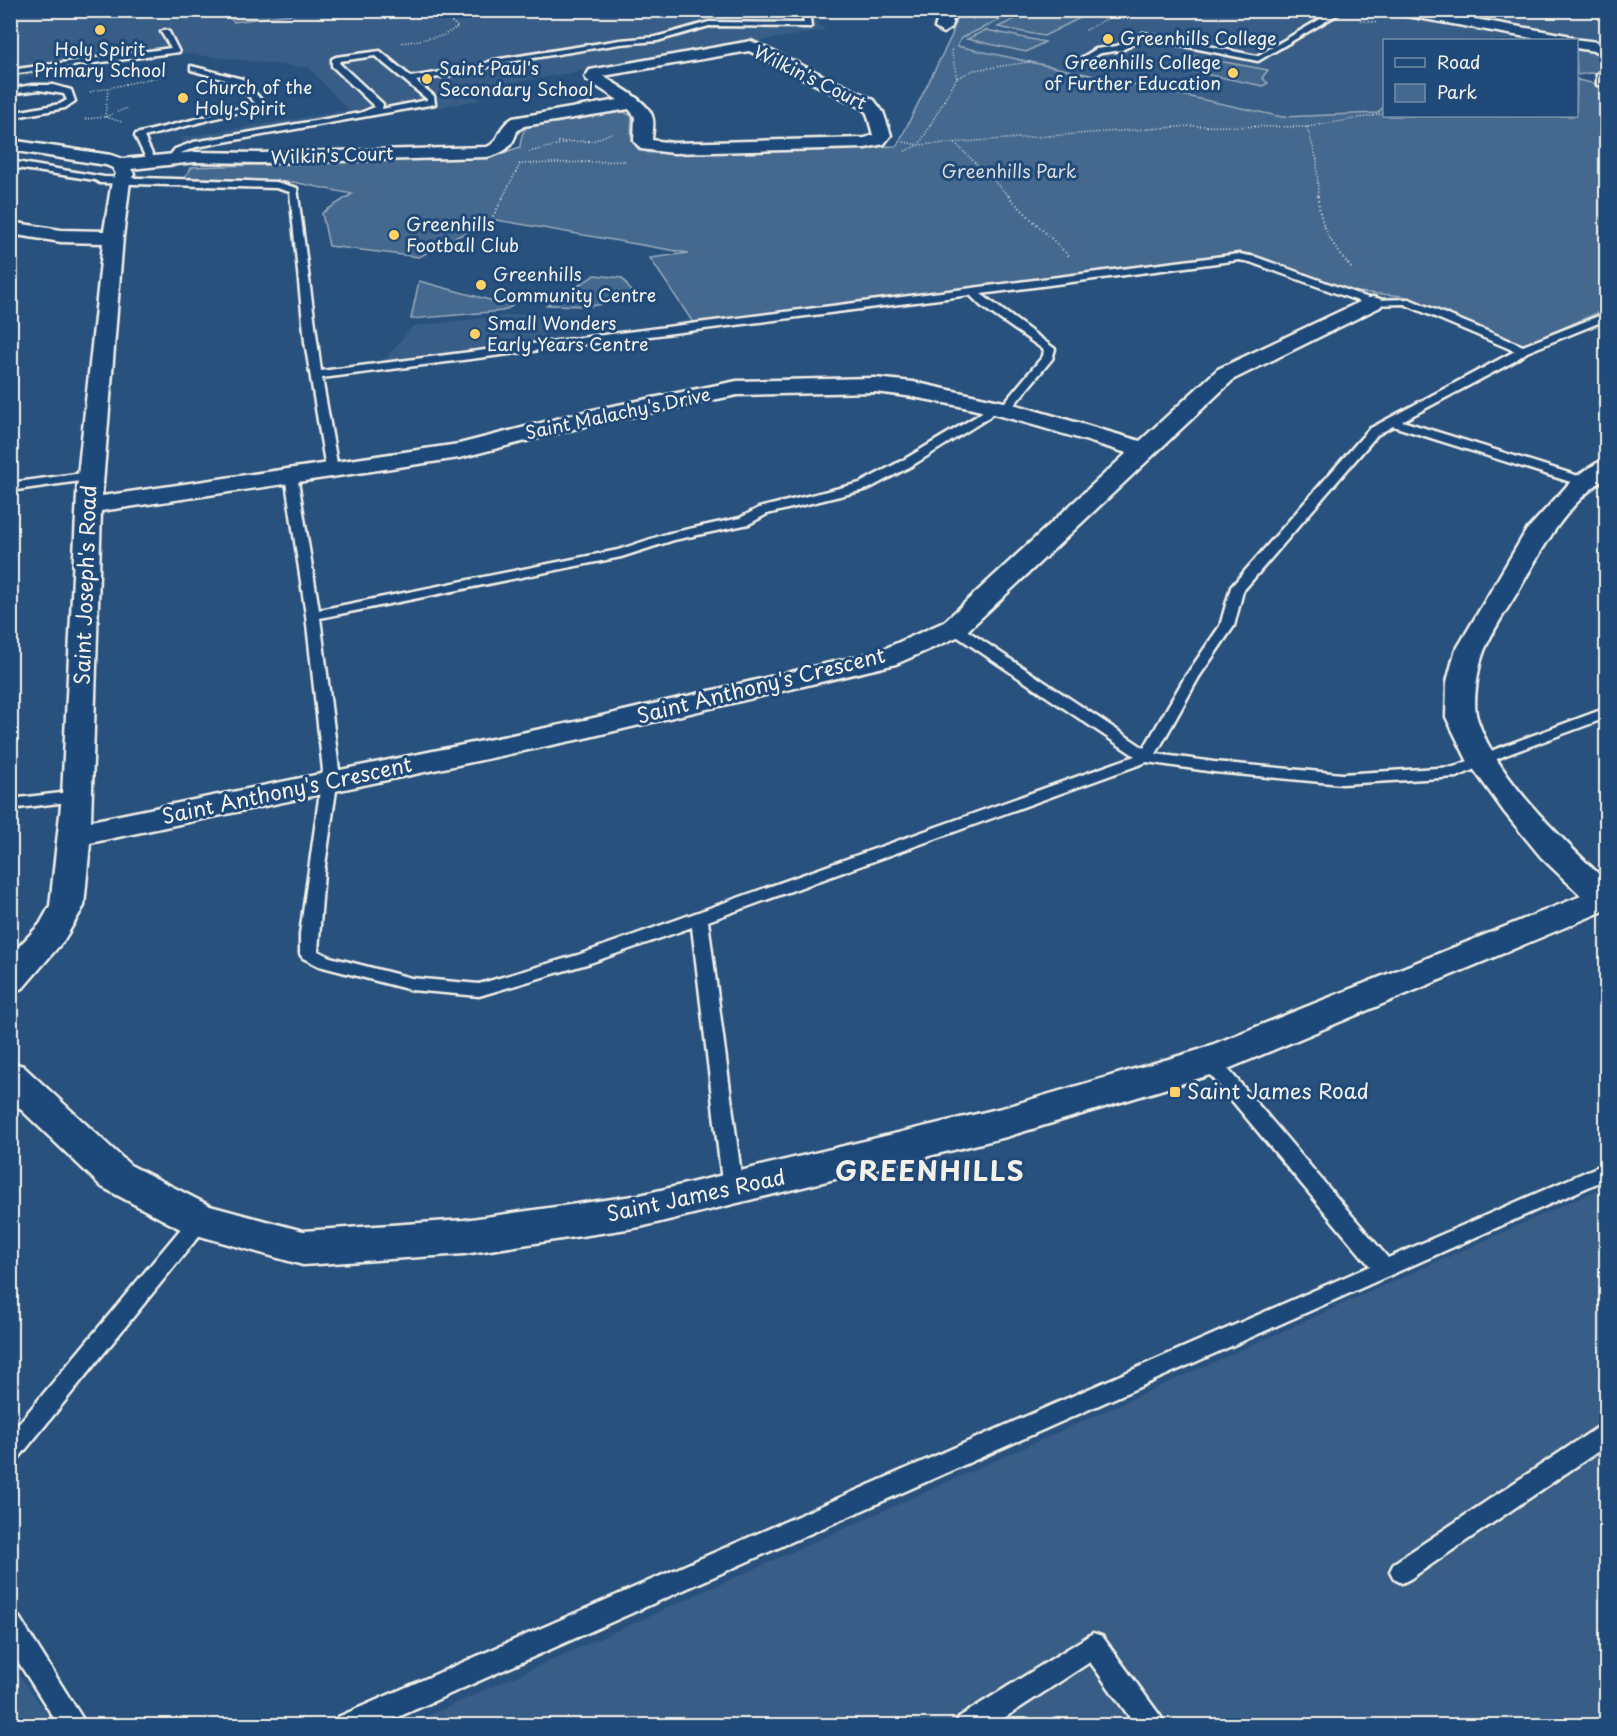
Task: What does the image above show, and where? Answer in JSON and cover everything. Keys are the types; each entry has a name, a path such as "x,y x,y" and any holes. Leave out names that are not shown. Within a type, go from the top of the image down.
{"street":[{"path":"943,28 948,10"},
{"path":"1406,11 1560,39"},
{"path":"1578,43 1606,48"},
{"name":"Wilkin's Court","path":"751,46 868,104 875,112 882,135 878,140 865,143 659,147 647,145 644,141 644,116 633,103 593,77 596,73 751,46"},
{"name":"Wilkin's Court","path":"122,173 151,160 172,158 487,152 499,150 505,144 509,128 519,122 633,103"},
{"path":"10,145 111,160 122,173"},
{"name":"Saint Joseph's Road","path":"10,979 52,932 67,906 78,796 90,476 113,237 122,173"},
{"path":"10,228 61,236 113,237"},
{"name":"Saint Anthony's Crescent","path":"75,835 585,729 886,658 954,628 1226,374 1373,303"},
{"name":"Saint Malachy's Drive","path":"90,504 459,451 588,418 737,388 875,385 914,389 999,407 1143,450"},
{"path":"1595,475 1539,531 1469,652 1462,682 1461,717 1482,760 1516,806 1553,849 1605,897"},
{"name":"Saint James Road","path":"10,1076 116,1176 200,1220 303,1248 464,1237 640,1211 1006,1122 1210,1061 1605,897"}],"lane":[{"path":"409,80 480,68 494,62 620,42 657,39 709,24 807,25 806,10"},
{"path":"1082,60 1099,51 1119,48 1143,35 1258,59 1342,10"},
{"path":"14,68 176,50 165,32"},
{"path":"139,45 145,54"},
{"path":"172,158 178,151 200,144 362,115 432,102 431,98 377,53 336,59 335,64 380,106 375,111 362,115"},
{"path":"151,160 139,135 262,105 240,81 194,68"},
{"path":"1600,76 1600,83 1606,84"},
{"path":"10,92 35,86 53,86 68,92 71,101 62,106 10,116"},
{"path":"10,164 100,178 100,180 122,173 276,185 294,190 310,342 332,469"},
{"path":"316,375 1239,257 1252,258 1373,303 1405,301 1523,350"},
{"path":"313,615 621,553 671,537 744,521 764,511 864,486 999,407 1048,357 1050,349 985,304 973,292"},
{"path":"1146,757 1192,677 1227,626 1236,591 1373,432 1509,360 1523,350 1606,316"},
{"path":"1393,422 1595,475"},
{"path":"291,475 313,615 331,764 309,934 309,954 325,962 411,984 479,990 584,958 1146,757 1214,767 1342,779 1458,772 1482,760 1606,713"},
{"path":"10,487 90,476"},
{"path":"954,628 1127,741 1146,757"},
{"path":"10,804 78,796"},
{"path":"699,918 732,1190"},
{"path":"1210,1061 1384,1268"},
{"path":"346,1725 1606,1170"},
{"path":"10,1452 200,1220"},
{"path":"1402,1571 1606,1434"},
{"path":"10,1626 74,1725"},
{"path":"968,1725 1093,1645 1152,1725"}],"path":[{"path":"399,43 442,36 458,27 436,10"},
{"path":"978,10 969,20 991,10"},
{"path":"950,44 957,78"},
{"path":"919,145 957,78 974,70 1030,62"},
{"path":"69,95 108,90 194,68"},
{"path":"108,90 105,117 127,108"},
{"path":"900,153 919,145 1191,126 1276,125 1307,128 1383,114"},
{"path":"1307,128 1314,142 1319,169 1319,217 1335,247 1357,275"},
{"path":"955,143 1089,277"},
{"path":"512,164 627,161"},
{"path":"482,228 491,220 520,164"}],"shaded area":[{"name":"Saint Paul's Secondary School","path":"809,10 821,27 826,30 470,90 481,100 202,147 185,142 181,138 348,110 309,68 178,53 46,72 11,81 11,11"},
{"path":"1019,10 1366,11 1517,38 1383,39 1383,107 1378,113 1282,117 957,46 961,38"},
{"path":"1438,11 1606,11 1606,42 1527,27"},
{"name":"Small Wonders Early Years Centre","path":"536,312 548,343 381,364 413,326"},
{"path":"1606,1186 1606,1725 405,1726 1367,1293"},
{"path":"11,1664 56,1725 11,1725"}],"green space":[{"path":"1079,10 1090,13 1044,36 998,27 1032,11"},
{"path":"223,11 316,11 234,22"},
{"name":"Greenhills Park","path":"958,11 1019,11 961,38 957,46 1282,117 1378,113 1383,107 1383,117 1578,117 1578,80 1606,86 1606,309 1524,345 1403,296 1357,292 1253,255 1241,253 694,324 650,258 688,253 496,220 482,224 419,257 329,246 322,213 352,194 293,182 184,178 192,167 489,158 520,147 525,129 533,124 553,121 556,123 612,111 624,112 632,116 632,139 637,146 649,153 897,146 952,35"},
{"path":"986,30 1045,42 1026,52 967,39"},
{"path":"1578,49 1606,54 1606,75 1590,73 1578,75"},
{"path":"1192,56 1268,70 1262,78 1268,83 1263,86 1171,67"},
{"path":"595,275 622,278 634,299 591,306 547,305"},
{"path":"419,281 512,306 503,311 411,319"}],"place":[{"name":"Holy Spirit Primary School","path":"100,30"},
{"name":"Greenhills College","path":"1108,39"},
{"name":"Greenhills College of Further Education","path":"1233,73"},
{"name":"Saint Paul's Secondary School","path":"427,79"},
{"name":"Church of the Holy Spirit","path":"183,98"},
{"name":"Greenhills Football Club","path":"394,235"},
{"name":"Greenhills Community Centre","path":"481,285"},
{"name":"Small Wonders Early Years Centre","path":"475,334"},
{"name":"Saint James Road","path":"1175,1092"}],"district":[{"name":"GREENHILLS","path":"930,1172"}]}
